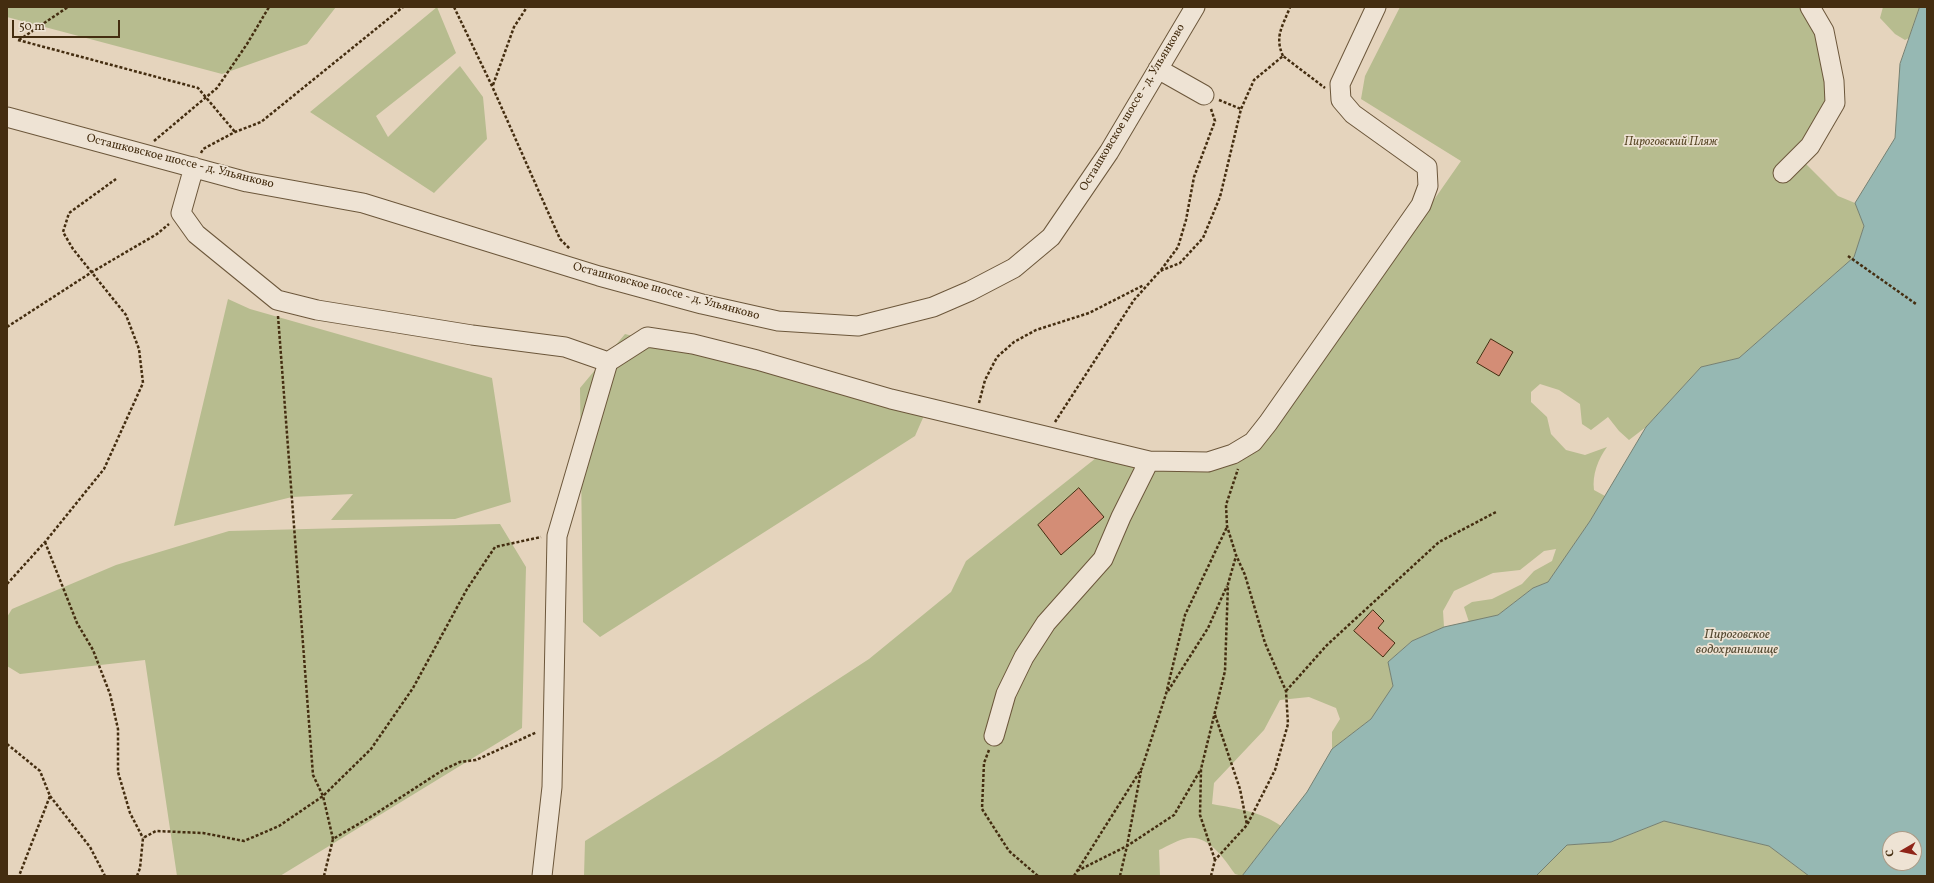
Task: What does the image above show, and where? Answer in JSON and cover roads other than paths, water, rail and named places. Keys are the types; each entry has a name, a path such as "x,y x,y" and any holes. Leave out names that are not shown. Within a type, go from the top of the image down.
{"street":[{"name":"Осташковское шоссе - д. Ульянково","path":"7,117 247,182 363,203 599,276 702,304 778,321 858,326 933,307 970,291 1014,268 1051,237 1109,152 1195,7"},
{"path":"542,876 552,787 557,536 608,362 647,337 693,344 756,360 891,399 1149,461 1208,462 1233,454 1253,442 1421,205 1428,186 1427,167 1353,114 1341,100 1340,84 1376,7"},
{"path":"1783,173 1810,146 1835,103 1834,81 1824,31 1810,7"},
{"path":"1158,70 1204,95"},
{"path":"194,167 181,213 196,234 277,300 317,310 472,335 565,347 608,362"},
{"path":"994,736 1006,694 1024,657 1046,623 1103,559 1121,517 1149,461"}],"water":[{"name":"Пироговское водохранилище","path":"1920,7 1927,7 1927,876 1809,876 1769,846 1664,821 1611,842 1567,845 1536,876 1242,876 1307,792 1332,749 1371,719 1393,686 1388,662 1412,641 1444,627 1498,615 1533,588 1548,582 1590,521 1646,427 1701,367 1739,358 1854,257 1864,226 1855,203 1895,138 1900,64"}],"park label":[{"name":"Пироговский Пляж","path":"1671,143"}]}
